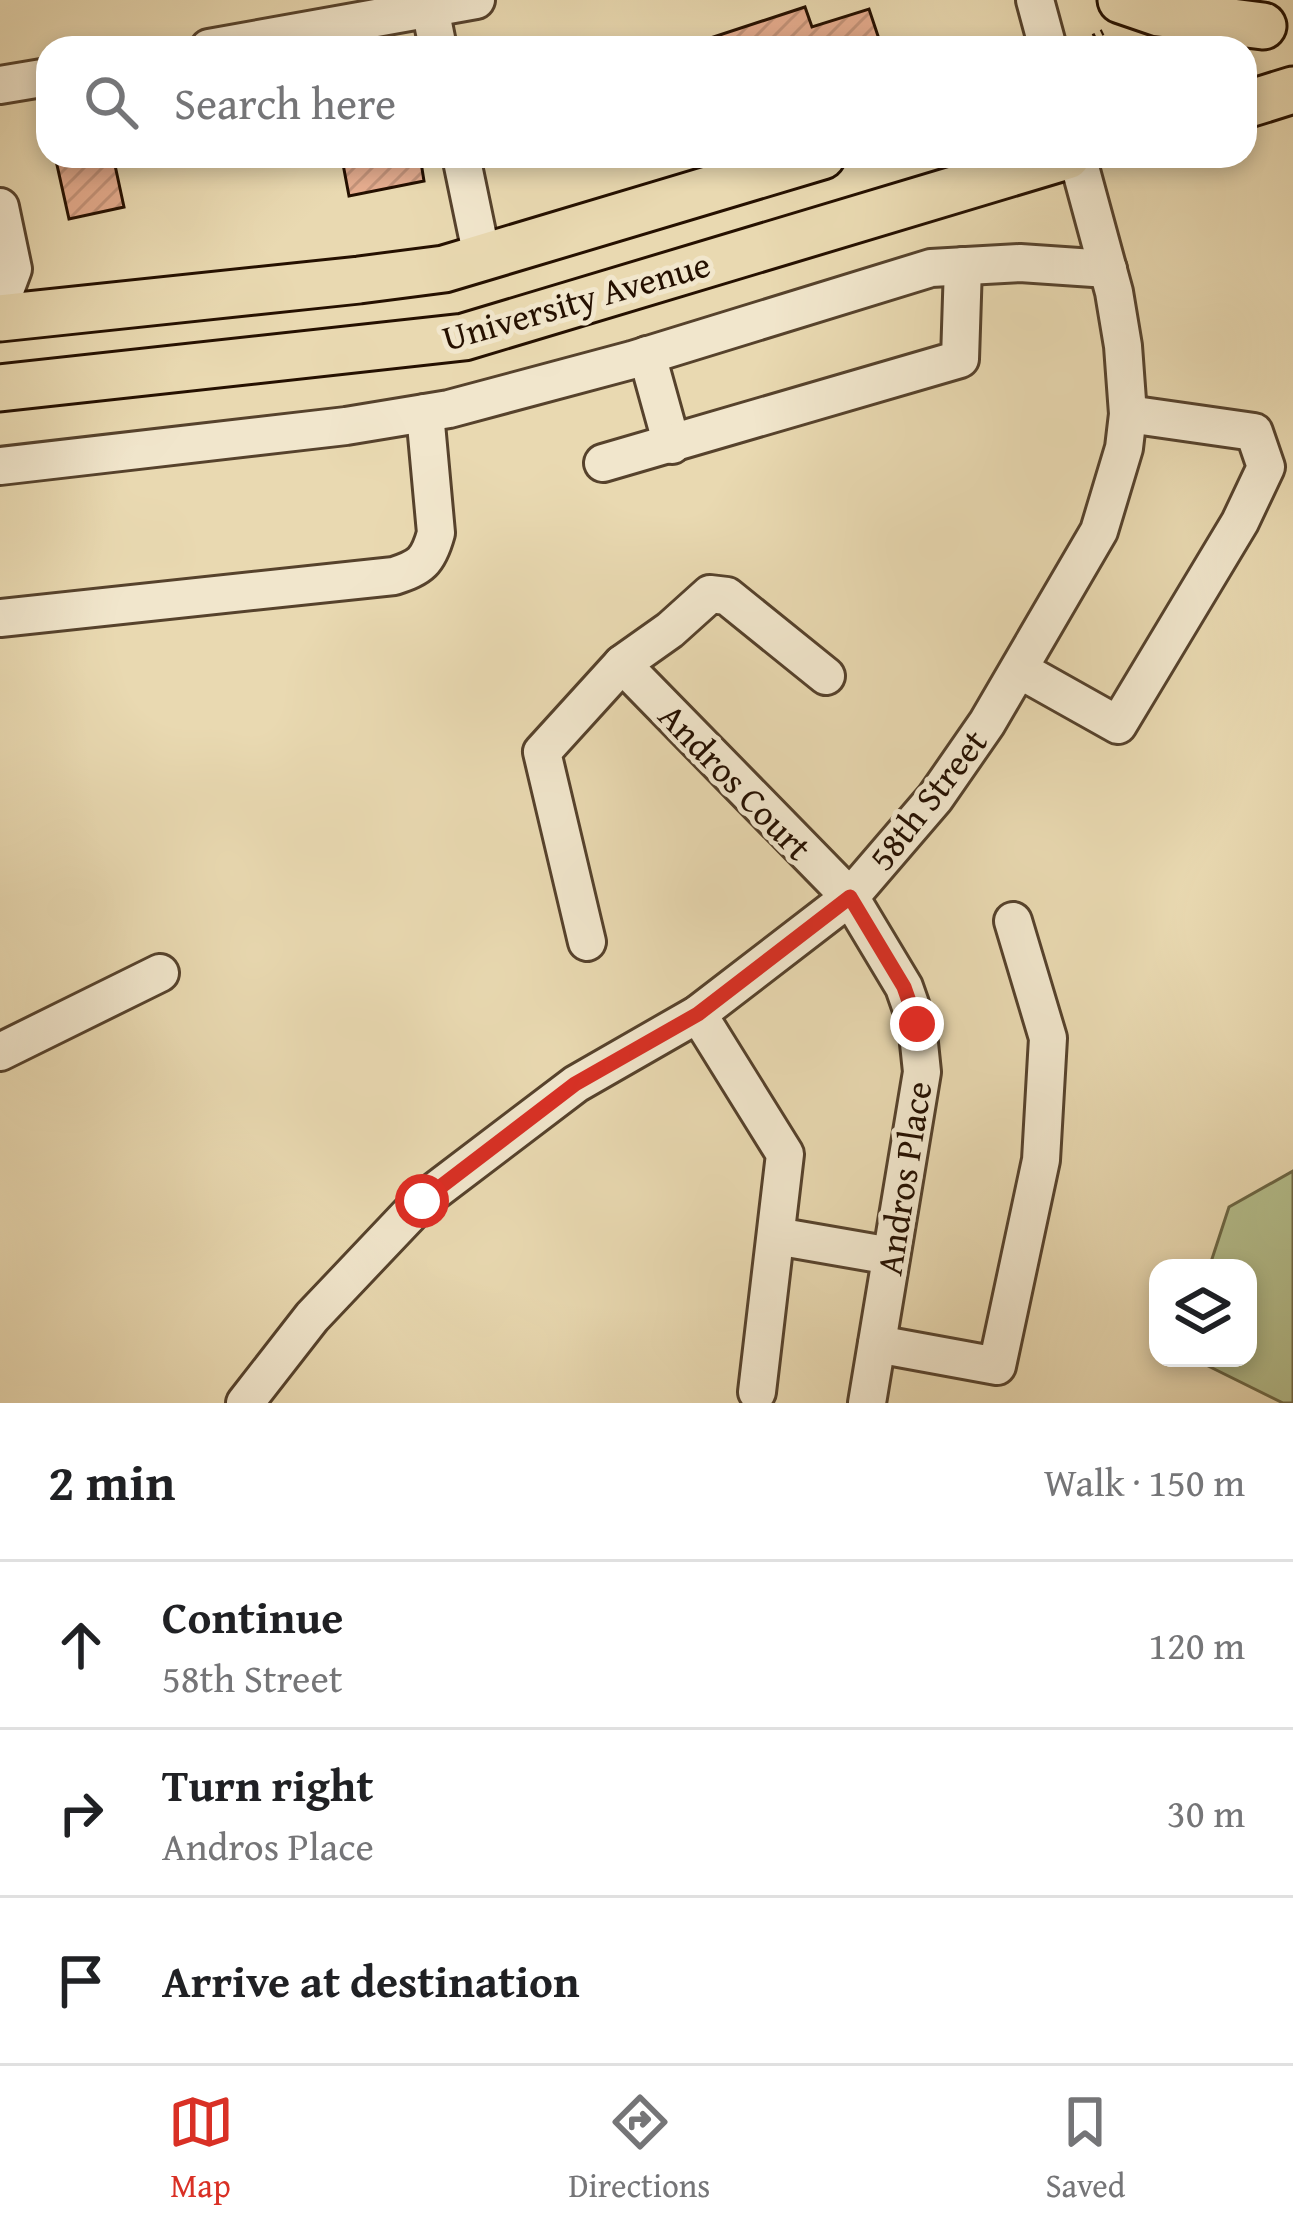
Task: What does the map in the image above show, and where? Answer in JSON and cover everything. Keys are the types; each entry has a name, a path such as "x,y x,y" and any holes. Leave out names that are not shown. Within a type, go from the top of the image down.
{"main road":[{"path":"1121,0 1159,13 1278,21"},
{"path":"1228,36 1278,21"},
{"path":"1257,101 1293,90"},
{"name":"University Avenue","path":"0,318 443,269 782,168"},
{"name":"University Avenue","path":"1,378 348,352 464,337 1027,168"}],"street":[{"path":"275,36 476,0"},
{"path":"1035,0 1057,36"},
{"path":"430,8 436,36"},
{"path":"0,86 36,79"},
{"path":"463,168 482,257"},
{"name":"58th Street","path":"245,1403 312,1317 422,1201 575,1084 698,1014 850,897 935,798 1020,670 1099,531 1124,448 1128,414 1123,346 1080,168"},
{"path":"0,207 14,269 0,304"},
{"path":"0,466 449,410 931,268 1020,263 1108,269"},
{"path":"603,464 960,359 963,266"},
{"path":"647,355 672,445"},
{"path":"0,618 394,576 417,568 431,552 436,533 425,413"},
{"path":"1020,670 1118,725 1240,521 1266,467 1254,432 1128,414"},
{"path":"587,942 542,752 622,664 710,594 727,596 826,676"},
{"name":"Andros Court","path":"622,664 850,897"},
{"name":"Andros Place","path":"850,897 904,987 917,1024 922,1072 867,1403"},
{"path":"877,1344 997,1366 1040,1160 1048,1038 1013,921"},
{"path":"0,1052 160,973"},
{"path":"698,1014 785,1154 757,1392"},
{"path":"776,1236 891,1256"}],"green space":[{"path":"1293,1171 1293,1403 1283,1403 1210,1367 1257,1367 1257,1259 1212,1259 1229,1207"}],"building":[{"path":"805,7 812,27 869,9 878,36 717,36"},
{"path":"58,168 116,168 124,207 69,219"},
{"path":"344,168 422,168 424,181 349,196"}],"route":[{"path":"422,1201 575,1084 698,1014 850,897 904,987 917,1024"}]}
